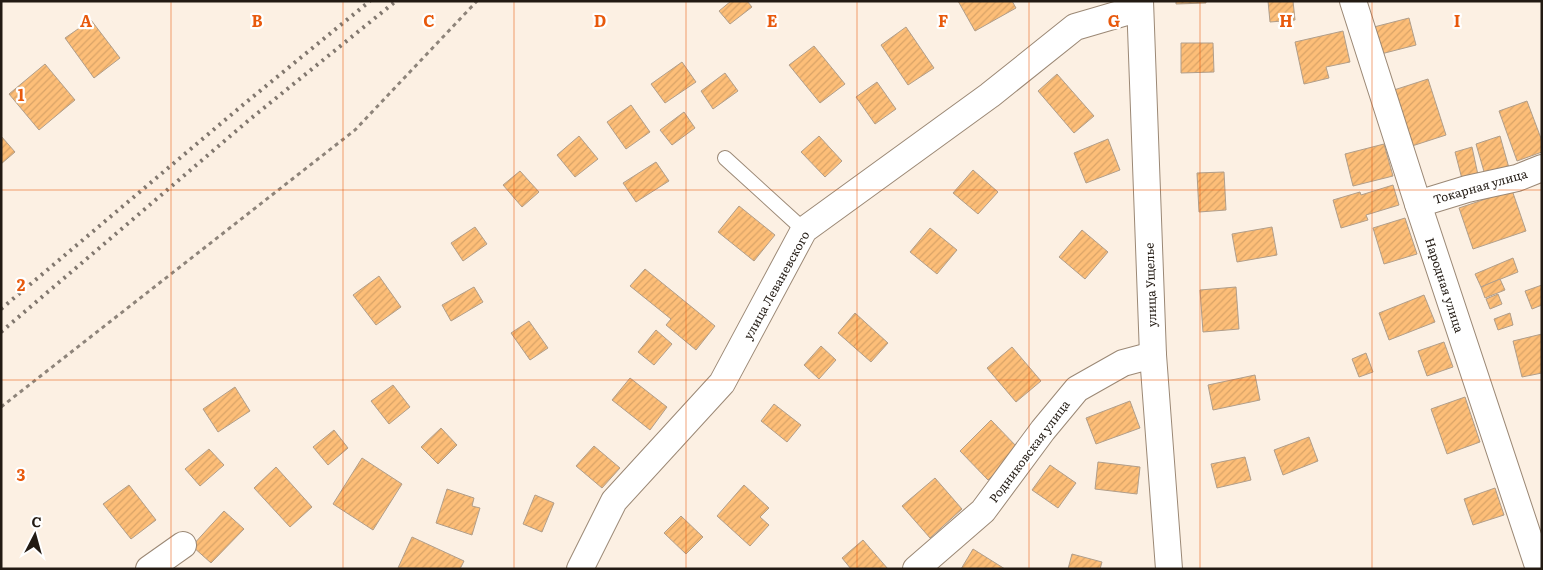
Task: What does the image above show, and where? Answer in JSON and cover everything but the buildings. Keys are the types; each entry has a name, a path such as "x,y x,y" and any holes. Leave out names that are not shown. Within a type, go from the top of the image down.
{"street":[{"name":"Народная улица","path":"1353,1 1539,569"},
{"name":"улица Леваневского","path":"580,569 614,501 722,383 804,230 990,95 1076,27 1140,5"},
{"name":"улица Ущелье","path":"1140,5 1153,355 1168,569"},
{"name":"Токарная улица","path":"1418,204 1467,189 1517,178 1542,168"},
{"name":"Родниковская улица","path":"916,569 983,511 1043,430 1077,388 1122,363 1153,355"},
{"path":"149,569 183,544"}],"lane":[{"path":"725,158 804,230"}],"path":[{"path":"1,407 355,130 477,1"}],"railway":[{"path":"1,309 244,104 370,1"},
{"path":"1,332 249,120 396,1"}]}
